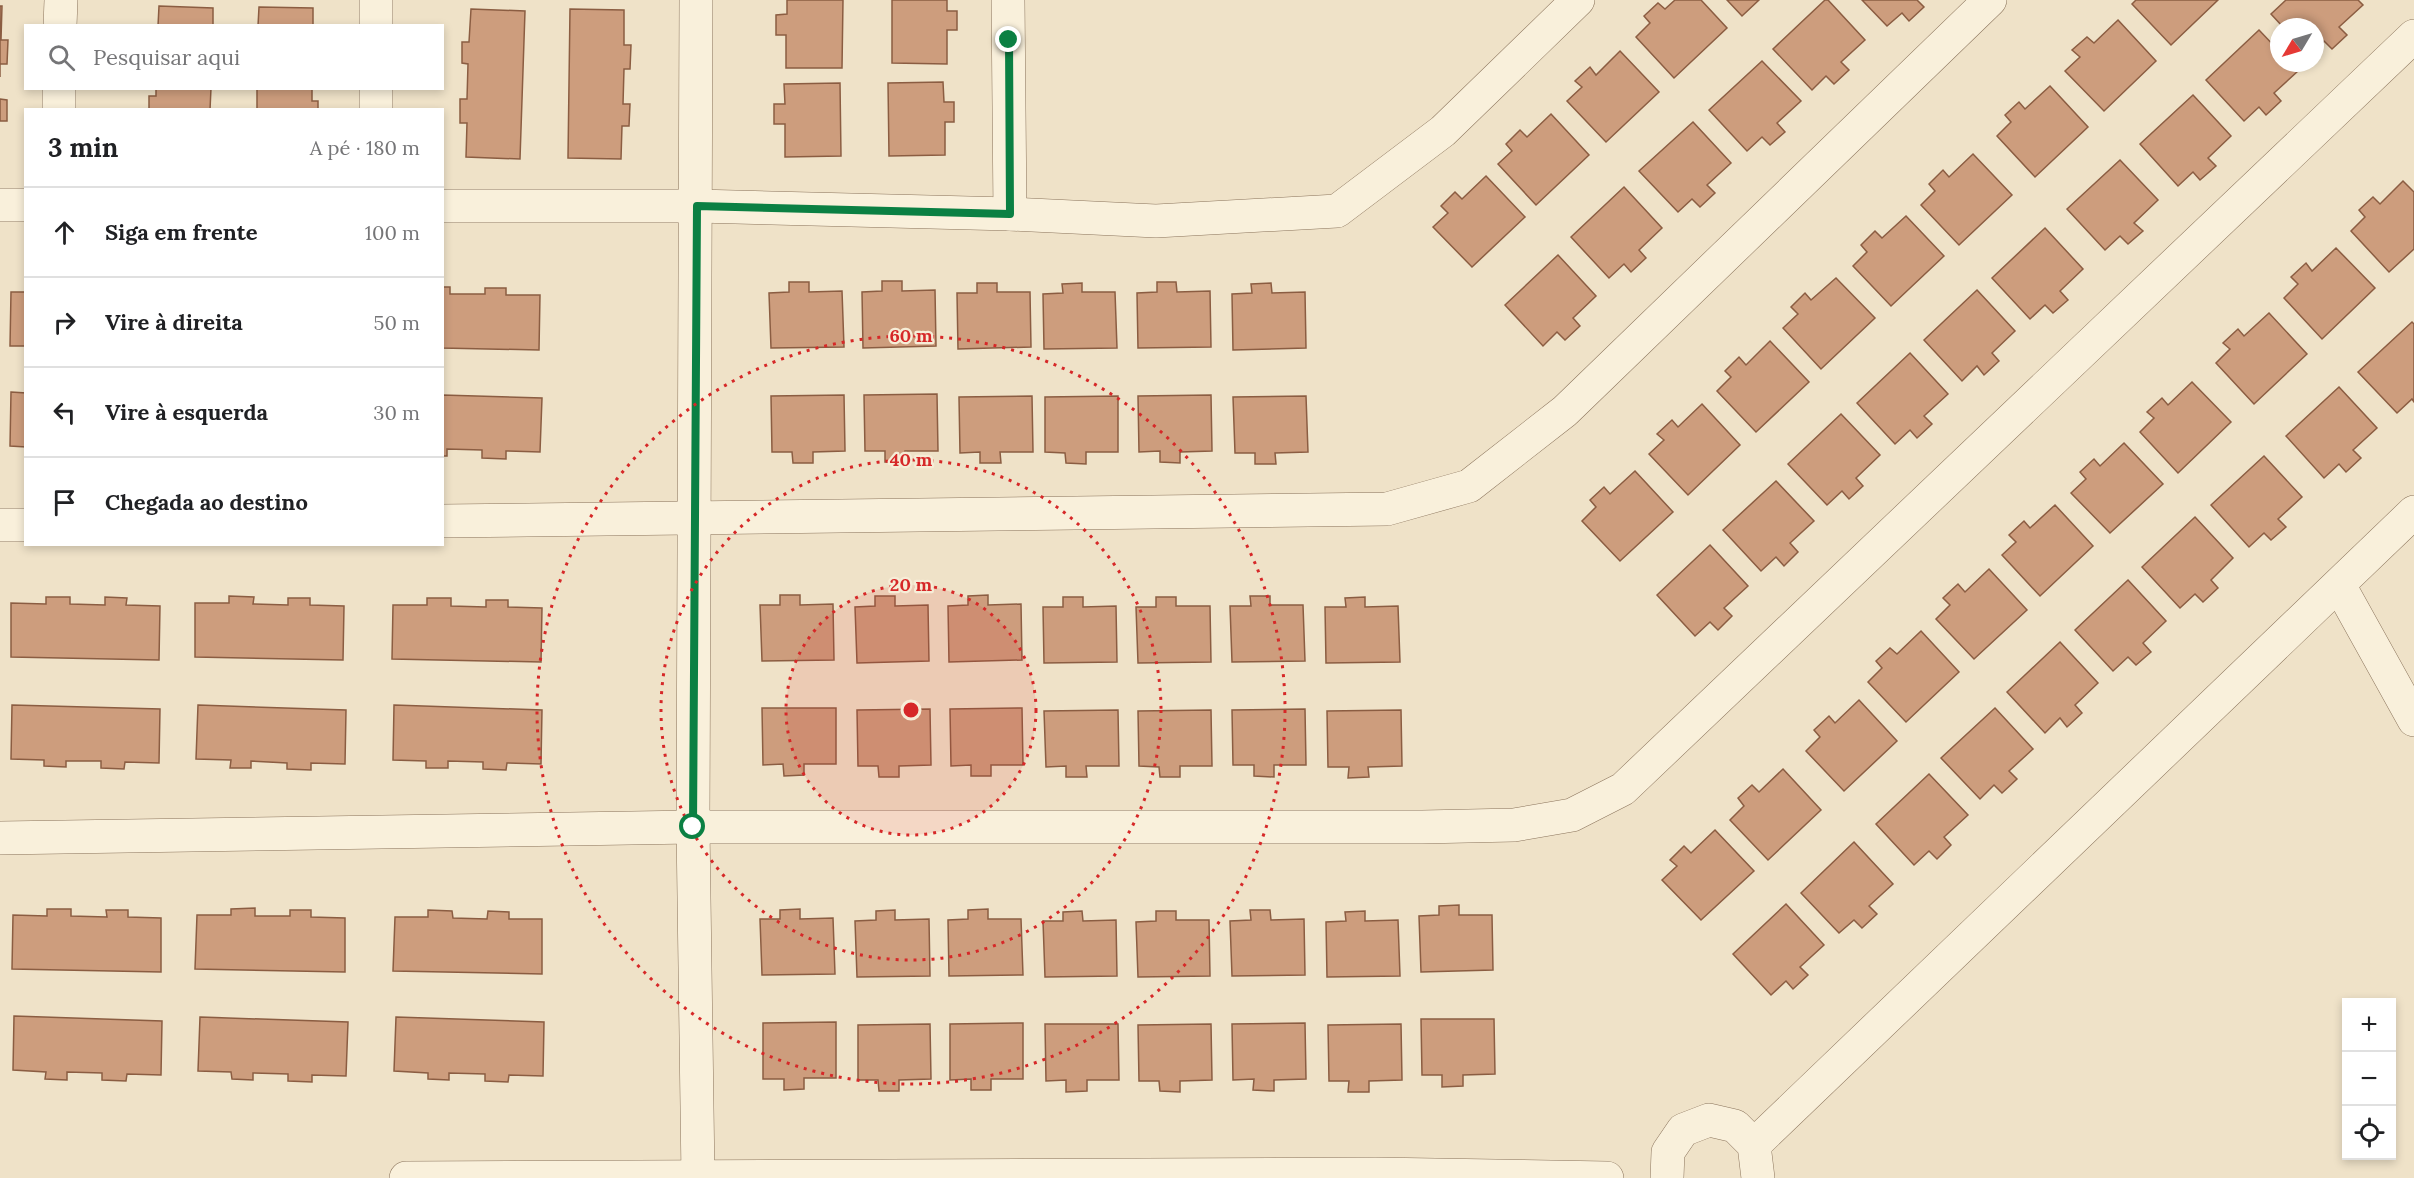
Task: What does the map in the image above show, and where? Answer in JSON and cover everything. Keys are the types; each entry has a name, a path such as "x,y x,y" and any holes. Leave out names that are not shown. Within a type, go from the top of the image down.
{"street":[{"path":"60,24 61,0"},
{"path":"376,0 376,24"},
{"path":"696,0 693,827 698,1177"},
{"path":"1008,0 1010,214"},
{"path":"444,206 697,206 1010,214 1156,221 1337,211 1443,130 1578,0"},
{"path":"444,521 1388,509 1469,486 1565,411 1990,0"},
{"path":"0,838 693,827 1445,827 1514,825 1572,815 1623,789 2414,36"},
{"path":"59,90 59,108"},
{"path":"376,90 376,108"},
{"path":"0,205 24,205"},
{"path":"1754,1145 2414,512"},
{"path":"0,525 24,525"},
{"path":"2339,585 2414,720"},
{"path":"1667,1178 1668,1152 1683,1130 1709,1120 1735,1126 1754,1145 1758,1178"},
{"path":"406,1178 1376,1176 1608,1178"}],"building":[{"path":"787,0 843,0 842,68 786,68 786,35 776,35 776,15 787,14"},
{"path":"892,0 947,0 947,11 957,11 957,30 947,30 947,64 892,63"},
{"path":"1675,0 1701,0 1727,28 1674,78 1636,37 1650,23 1644,16 1658,3 1665,9"},
{"path":"1727,0 1759,0 1742,16"},
{"path":"1825,0 1828,0 1865,40 1841,62 1849,70 1834,84 1826,76 1812,90 1773,49"},
{"path":"1862,0 1917,0 1924,7 1909,21 1902,13 1887,26"},
{"path":"2136,0 2218,0 2171,45 2132,4"},
{"path":"2286,0 2358,0 2363,5 2339,27 2347,35 2332,49 2324,41 2324,18 2275,18 2271,14"},
{"path":"0,6 2,6 1,40 8,40 7,64 0,64"},
{"path":"159,6 213,8 213,24 158,24"},
{"path":"259,7 313,8 313,24 258,24"},
{"path":"471,9 525,11 520,159 466,157 467,123 460,123 460,99 467,99 468,64 462,63 462,42 469,42"},
{"path":"570,9 624,10 624,45 631,45 630,69 624,69 623,104 630,104 629,126 622,126 621,159 568,158"},
{"path":"2118,20 2156,61 2104,111 2065,71 2080,57 2072,50 2087,37 2094,43"},
{"path":"2259,30 2270,42 2270,72 2297,72 2274,93 2281,101 2266,115 2259,107 2244,121 2206,80"},
{"path":"1620,51 1659,92 1606,142 1567,101 1582,87 1575,81 1590,67 1596,75"},
{"path":"1762,61 1801,101 1777,123 1785,132 1770,145 1762,137 1747,151 1709,110"},
{"path":"943,82 944,102 954,102 954,122 945,122 945,155 889,156 888,83"},
{"path":"840,83 841,156 785,157 785,124 774,124 774,104 785,104 784,84"},
{"path":"2050,86 2088,127 2035,177 1997,136 2011,122 2005,115 2019,102 2025,109"},
{"path":"156,90 211,90 210,108 149,108 149,96 156,96"},
{"path":"257,90 312,90 312,101 318,101 318,108 257,108"},
{"path":"2193,95 2231,136 2208,158 2216,166 2200,180 2193,172 2178,186 2140,144"},
{"path":"0,99 7,100 7,121 0,121"},
{"path":"1551,114 1589,155 1536,205 1498,164 1512,151 1506,144 1520,130 1527,137"},
{"path":"1693,122 1731,163 1707,185 1715,193 1700,207 1692,199 1678,212 1639,171"},
{"path":"1973,154 2012,195 1959,245 1921,205 1935,191 1929,184 1943,170 1949,177"},
{"path":"2120,160 2158,200 2134,223 2143,231 2128,244 2120,236 2105,250 2067,209"},
{"path":"1486,176 1525,217 1472,267 1433,227 1448,213 1441,206 1455,192 1462,199"},
{"path":"2403,181 2414,192 2414,249 2389,272 2351,231 2365,217 2359,210 2373,197 2380,204"},
{"path":"1624,187 1662,228 1639,250 1646,258 1631,272 1624,264 1609,278 1571,237"},
{"path":"1906,216 1944,256 1891,306 1853,266 1867,252 1861,245 1875,231 1882,238"},
{"path":"2045,228 2083,269 2060,291 2068,300 2053,313 2045,305 2030,319 1992,278"},
{"path":"2336,248 2375,288 2322,339 2284,298 2298,284 2291,277 2306,263 2312,271"},
{"path":"1558,255 1596,296 1573,318 1580,326 1565,340 1557,332 1543,346 1505,305"},
{"path":"1836,278 1875,318 1821,369 1783,328 1798,314 1791,307 1805,293 1811,300"},
{"path":"882,281 902,281 902,291 935,290 936,346 863,348 862,292 882,291"},
{"path":"789,282 809,282 809,292 842,291 844,347 771,348 769,293 789,292"},
{"path":"1157,282 1176,282 1177,292 1210,291 1211,347 1138,348 1137,293 1157,292"},
{"path":"977,283 997,283 997,292 1030,292 1031,347 958,349 957,293 977,293"},
{"path":"1082,283 1082,292 1115,292 1117,348 1044,349 1043,294 1063,293 1062,284"},
{"path":"1271,283 1272,293 1305,292 1306,348 1233,350 1232,294 1252,293 1251,284"},
{"path":"444,287 450,287 450,294 485,294 485,288 506,288 506,295 540,295 539,350 444,348"},
{"path":"1977,290 2015,331 1992,353 1999,361 1984,375 1977,366 1962,381 1924,340"},
{"path":"11,292 24,292 24,346 10,346"},
{"path":"2269,313 2307,354 2254,404 2216,363 2230,349 2223,343 2238,329 2244,336"},
{"path":"2412,322 2414,324 2414,402 2412,399 2397,413 2358,372"},
{"path":"1770,341 1809,382 1756,432 1717,391 1731,377 1725,371 1739,357 1746,365"},
{"path":"1910,353 1948,394 1924,416 1932,424 1917,438 1910,430 1895,444 1857,403"},
{"path":"2192,382 2231,422 2178,473 2140,432 2154,418 2147,412 2162,398 2168,405"},
{"path":"2339,387 2377,428 2353,450 2361,458 2346,472 2339,464 2324,478 2286,436"},
{"path":"11,392 24,393 24,447 10,446"},
{"path":"937,394 938,451 905,451 905,462 885,462 885,451 865,451 864,395"},
{"path":"444,395 542,398 540,452 506,451 506,459 482,458 482,450 447,449 447,456 444,456"},
{"path":"844,395 845,451 813,452 813,463 793,463 792,452 772,452 771,396"},
{"path":"1211,395 1212,451 1180,452 1180,463 1160,462 1160,451 1139,452 1138,396"},
{"path":"1032,396 1033,452 1000,452 1001,463 980,463 980,452 960,453 959,397"},
{"path":"1118,396 1118,452 1086,452 1086,464 1066,463 1065,453 1045,452 1045,397"},
{"path":"1306,396 1308,452 1275,453 1276,464 1255,464 1255,453 1235,453 1233,397"},
{"path":"1702,404 1740,445 1688,495 1649,454 1664,440 1657,434 1672,420 1678,427"},
{"path":"1841,414 1880,455 1856,478 1863,486 1849,499 1842,491 1827,505 1788,464"},
{"path":"2124,443 2163,484 2110,533 2071,493 2086,479 2080,472 2094,459 2100,466"},
{"path":"2264,456 2302,497 2278,519 2286,527 2271,540 2264,533 2249,547 2211,505"},
{"path":"1635,471 1673,512 1620,561 1582,521 1596,507 1590,500 1604,487 1610,494"},
{"path":"1776,481 1814,521 1790,543 1798,552 1784,566 1776,557 1761,571 1723,530"},
{"path":"2055,505 2093,546 2040,596 2002,555 2016,542 2009,535 2024,521 2030,528"},
{"path":"2195,517 2233,558 2211,580 2218,588 2203,602 2195,594 2180,608 2142,567"},
{"path":"1710,545 1748,586 1724,608 1732,616 1718,630 1710,622 1695,636 1657,595"},
{"path":"1989,569 2027,610 1974,659 1936,619 1950,605 1943,598 1958,584 1965,592"},
{"path":"2128,580 2166,621 2143,643 2151,652 2136,665 2128,657 2113,671 2075,630"},
{"path":"780,595 800,595 800,605 833,604 834,660 762,661 760,605 780,605"},
{"path":"988,595 988,605 1021,604 1022,660 949,662 948,606 968,605 968,596"},
{"path":"229,596 254,597 253,604 288,605 288,598 310,598 310,605 344,606 343,660 195,657 195,603 229,603"},
{"path":"875,596 895,596 895,606 928,605 929,661 857,663 855,607 875,606"},
{"path":"1250,596 1270,596 1270,605 1303,605 1305,661 1232,662 1230,606 1251,606"},
{"path":"46,597 70,597 70,604 105,605 105,597 127,598 126,605 160,606 159,660 11,657 11,603 46,604"},
{"path":"1063,597 1083,597 1083,607 1116,606 1117,662 1044,663 1043,607 1063,607"},
{"path":"1156,597 1176,597 1176,606 1210,606 1211,662 1138,663 1136,607 1156,607"},
{"path":"1365,597 1365,607 1398,606 1400,662 1326,663 1325,607 1346,607 1345,598"},
{"path":"427,598 451,598 451,606 486,607 486,600 508,600 508,607 542,608 541,662 392,659 393,605 427,605"},
{"path":"1921,631 1959,672 1906,722 1868,682 1882,668 1876,661 1890,648 1897,654"},
{"path":"2060,642 2098,683 2075,705 2082,713 2067,727 2060,718 2045,733 2007,692"},
{"path":"1859,700 1897,741 1844,791 1806,751 1820,737 1814,730 1829,716 1835,723"},
{"path":"12,705 160,709 159,763 125,762 124,769 101,768 101,761 66,761 66,767 44,766 44,760 11,759"},
{"path":"198,705 346,710 345,764 311,763 311,770 287,769 287,763 251,761 251,768 230,768 231,760 196,759"},
{"path":"394,705 542,710 541,764 507,763 506,770 483,769 483,762 448,761 448,768 426,768 426,761 393,760"},
{"path":"762,708 836,708 836,764 804,764 804,775 784,776 783,764 763,765"},
{"path":"1022,708 1023,765 991,765 991,776 971,776 971,765 951,766 950,709"},
{"path":"1995,708 2033,749 2009,771 2017,779 2002,793 1994,785 1980,799 1941,758"},
{"path":"930,709 931,765 899,766 899,777 879,777 878,766 858,766 857,710"},
{"path":"1305,709 1306,765 1274,765 1274,777 1254,776 1254,765 1233,765 1232,710"},
{"path":"1118,710 1119,766 1086,766 1087,777 1066,777 1066,766 1046,767 1044,711"},
{"path":"1211,710 1212,766 1180,766 1180,777 1160,777 1159,767 1139,766 1138,711"},
{"path":"1401,710 1402,766 1368,767 1369,777 1348,778 1349,767 1328,767 1327,711"},
{"path":"1783,769 1821,810 1768,860 1730,820 1744,806 1738,798 1752,785 1759,792"},
{"path":"1929,774 1968,815 1944,837 1951,845 1937,859 1929,851 1914,865 1876,824"},
{"path":"1715,830 1754,871 1701,920 1662,880 1677,866 1670,860 1684,846 1691,853"},
{"path":"1854,842 1893,884 1869,906 1877,914 1862,928 1854,920 1839,933 1801,893"},
{"path":"1786,904 1824,945 1800,967 1808,975 1793,989 1786,981 1771,995 1733,954"},
{"path":"1459,905 1459,915 1492,915 1493,970 1421,972 1419,916 1439,915 1439,906"},
{"path":"255,908 255,916 290,916 290,910 311,910 311,917 345,918 345,972 195,969 197,915 231,915 231,909"},
{"path":"47,909 71,909 71,916 107,917 106,910 128,910 128,917 161,918 161,972 12,969 13,915 47,916"},
{"path":"800,909 800,919 833,918 835,974 762,975 760,919 780,919 780,910"},
{"path":"988,909 988,919 1021,919 1023,975 949,976 948,920 968,919 968,910"},
{"path":"428,910 452,911 453,918 487,919 488,911 509,912 509,919 542,919 542,974 393,971 395,917 428,917"},
{"path":"895,910 895,920 929,919 930,976 857,977 855,921 876,920 876,911"},
{"path":"1250,910 1270,910 1271,920 1304,919 1305,975 1232,976 1230,921 1251,920"},
{"path":"1082,911 1083,921 1116,920 1117,976 1045,977 1043,921 1063,921 1063,912"},
{"path":"1156,911 1176,911 1176,920 1209,920 1210,976 1138,977 1136,922 1156,921"},
{"path":"1365,911 1365,921 1398,920 1400,976 1327,977 1326,922 1346,921 1345,912"},
{"path":"14,1016 162,1021 161,1075 127,1074 126,1081 102,1080 102,1073 67,1072 67,1080 45,1079 46,1072 13,1070"},
{"path":"200,1017 348,1022 346,1076 312,1075 312,1082 288,1081 288,1074 253,1073 253,1080 232,1079 231,1072 198,1071"},
{"path":"396,1017 544,1022 543,1076 509,1075 508,1082 485,1081 485,1074 449,1073 449,1080 428,1079 428,1073 394,1071"},
{"path":"1421,1019 1494,1019 1495,1074 1463,1075 1463,1086 1442,1087 1442,1075 1422,1075"},
{"path":"836,1022 836,1078 804,1078 804,1089 784,1090 784,1079 763,1079 763,1023"},
{"path":"1023,1023 1023,1079 991,1079 991,1090 971,1090 971,1079 950,1080 950,1024"},
{"path":"1305,1023 1306,1079 1274,1080 1274,1091 1253,1090 1254,1079 1233,1080 1232,1024"},
{"path":"930,1024 931,1079 899,1080 899,1091 879,1091 878,1080 858,1080 858,1025"},
{"path":"1045,1024 1118,1024 1119,1080 1087,1080 1087,1091 1066,1092 1066,1080 1046,1081"},
{"path":"1211,1024 1212,1080 1180,1081 1180,1092 1160,1091 1159,1081 1139,1081 1138,1025"},
{"path":"1401,1024 1402,1080 1369,1081 1369,1092 1348,1092 1349,1081 1329,1081 1328,1025"}],"route":[{"path":"693,827 697,206 1010,214 1009,40"}]}
